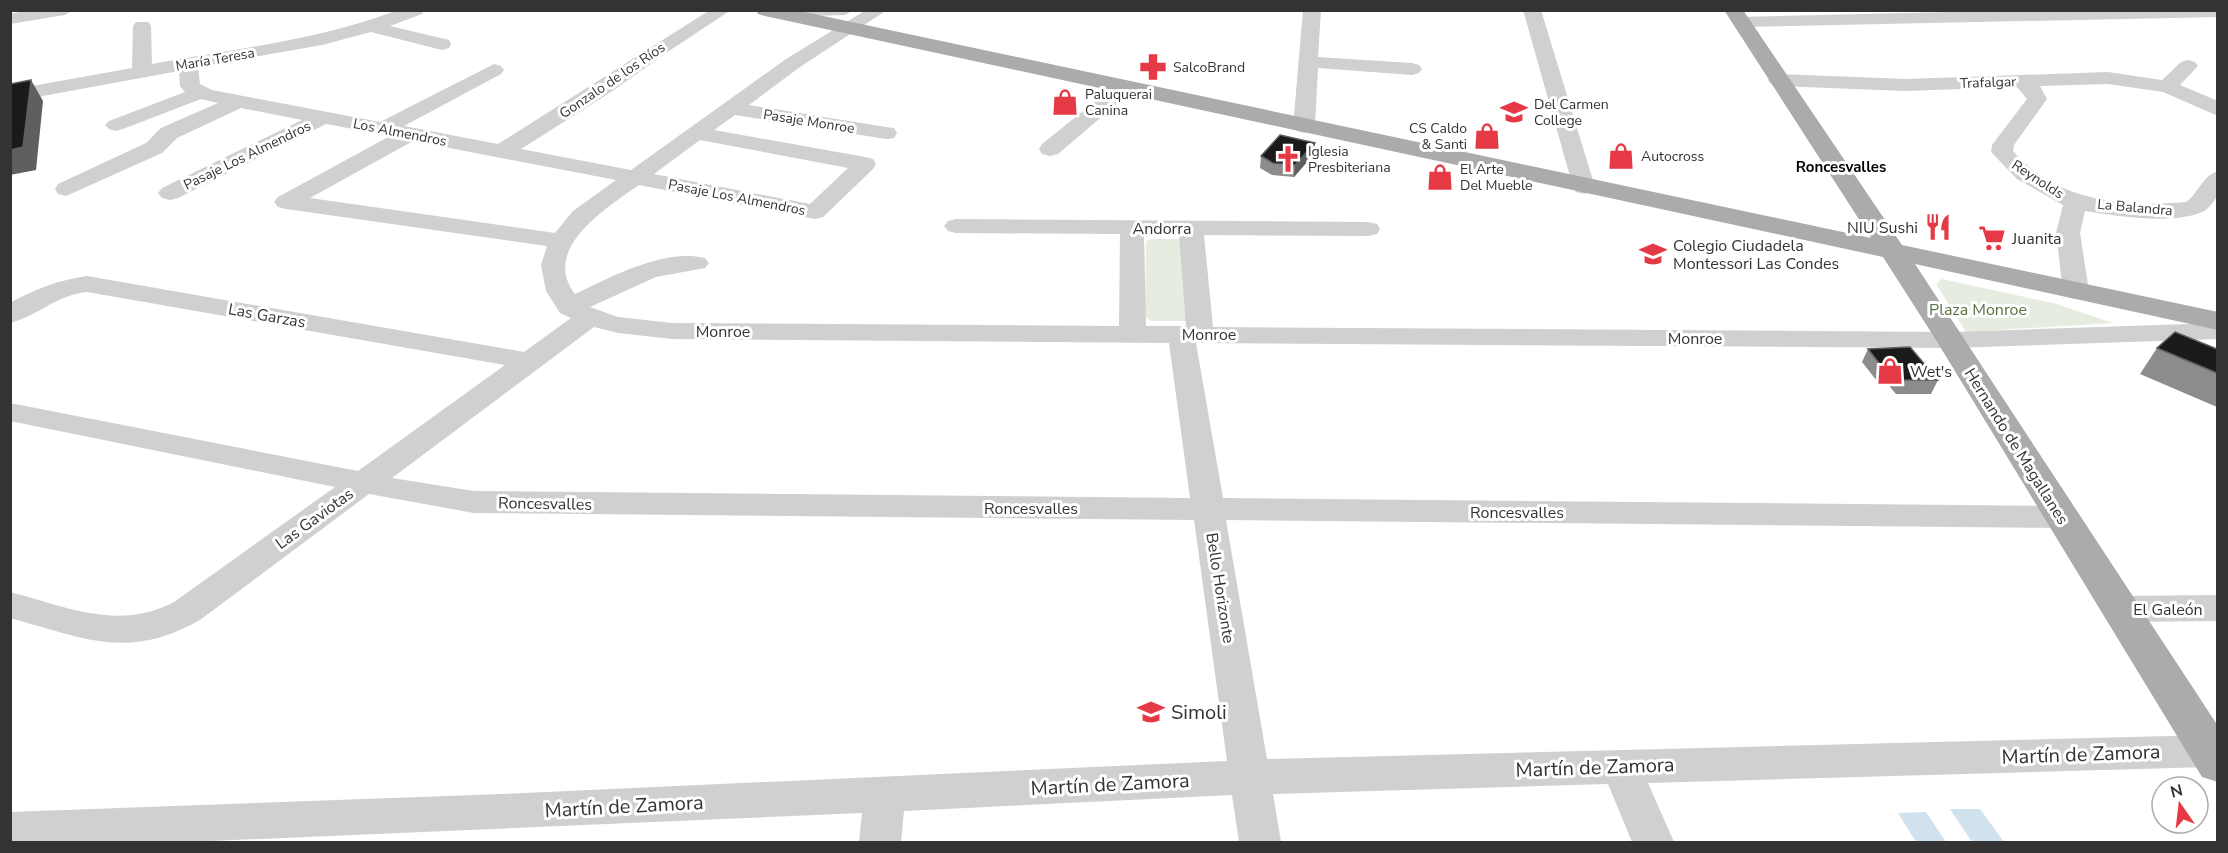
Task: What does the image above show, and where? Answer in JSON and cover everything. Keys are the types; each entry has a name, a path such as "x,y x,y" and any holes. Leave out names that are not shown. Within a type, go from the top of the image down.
{"main road":[{"path":"768,11 847,19 1125,87 1304,127 2217,321"},
{"name":"Hernando de Magallanes","path":"1737,16 1951,339 2060,517 2213,757"}],"street":[{"path":"10,19 64,10"},
{"name":"María Teresa","path":"10,96 322,39 371,27 416,10"},
{"name":"Gonzalo de los Ríos","path":"501,152 723,10"},
{"path":"696,262 676,262 659,266 579,312 557,289 554,279 554,262 561,241 581,216 732,108 795,47 847,19 879,10"},
{"path":"1304,127 1312,10"},
{"path":"1532,10 1584,187"},
{"path":"768,11 785,23 795,47"},
{"path":"1737,16 2217,12"},
{"path":"142,26 142,72"},
{"path":"371,27 442,44"},
{"path":"1309,62 1412,69"},
{"path":"188,64 190,86 199,93"},
{"path":"2167,87 2188,66"},
{"path":"386,129 494,70"},
{"name":"Trafalgar","path":"1778,80 1906,85 2108,78 2167,87 2192,96 2217,110"},
{"name":"Reynolds","path":"2022,81 2033,91 2037,99 2003,145 2002,152 2019,170 2075,202 2068,233 2076,291"},
{"path":"1050,149 1125,87"},
{"path":"116,125 199,93"},
{"name":"Los Almendros","path":"199,93 634,178"},
{"path":"66,189 154,148 169,133 239,101"},
{"name":"Pasaje Monroe","path":"732,108 886,133"},
{"name":"Pasaje Los Almendros","path":"170,193 324,117"},
{"name":"Pasaje Los Almendros","path":"634,178 815,212 865,164 697,133"},
{"path":"410,134 286,202 561,241"},
{"name":"La Balandra","path":"2075,202 2155,211 2185,211 2194,208 2200,202 2217,178"},
{"name":"Andorra","path":"956,226 1368,230"},
{"path":"1132,228 1133,334"},
{"name":"Bello Horizonte","path":"1191,228 1190,334 1208,509 1260,843"},
{"name":"Las Garzas","path":"10,315 49,292 67,286 87,284 529,361"},
{"name":"Monroe","path":"579,312 672,331 1951,339 2217,331"},
{"name":"Las Gaviotas","path":"10,605 111,629 132,630 160,624 187,611 529,361 579,312"},
{"name":"Roncesvalles","path":"10,411 363,483 451,500 474,502 2060,517"},
{"name":"El Galeón","path":"2119,609 2217,608"},
{"name":"Martín de Zamora","path":"10,831 220,832 885,794 1250,777 1621,766 2213,757"},
{"path":"1621,766 1653,843"},
{"path":"880,843 885,794"}],"green space":[{"path":"1182,239 1187,321 1151,321 1145,317 1146,241"},
{"name":"Plaza Monroe","path":"1942,279 2057,304 2113,323 1966,332 1936,284"}],"water":[{"path":"1950,809 1980,809 2004,842 1972,842"},
{"path":"1926,812 1946,842 1916,842 1898,813"}],"building":[{"path":"31,80 23,147 10,150 10,84"},
{"path":"1280,135 1315,143 1295,165 1273,163 1261,156"},
{"path":"2175,332 2217,349 2217,373 2157,348"},
{"path":"1910,347 1938,380 1902,380 1892,368 1883,368 1868,349"}],"place":[{"name":"SalcoBrand","path":"1153,67"},
{"name":"Paluquerai Canina","path":"1065,102"},
{"name":"Del Carmen College","path":"1514,112"},
{"name":"CS Caldo & Santi","path":"1487,136"},
{"name":"Autocross","path":"1621,156"},
{"name":"Iglesia Presbiteriana","path":"1288,159"},
{"name":"El Arte Del Mueble","path":"1440,177"},
{"name":"NIU Sushi","path":"1938,227"},
{"name":"Juanita","path":"1992,238"},
{"name":"Colegio Ciudadela Montessori Las Condes","path":"1653,254"},
{"name":"Wet's","path":"1890,371"},
{"name":"Simoli","path":"1151,712"}],"district":[{"name":"Roncesvalles","path":"1841,167"}]}
